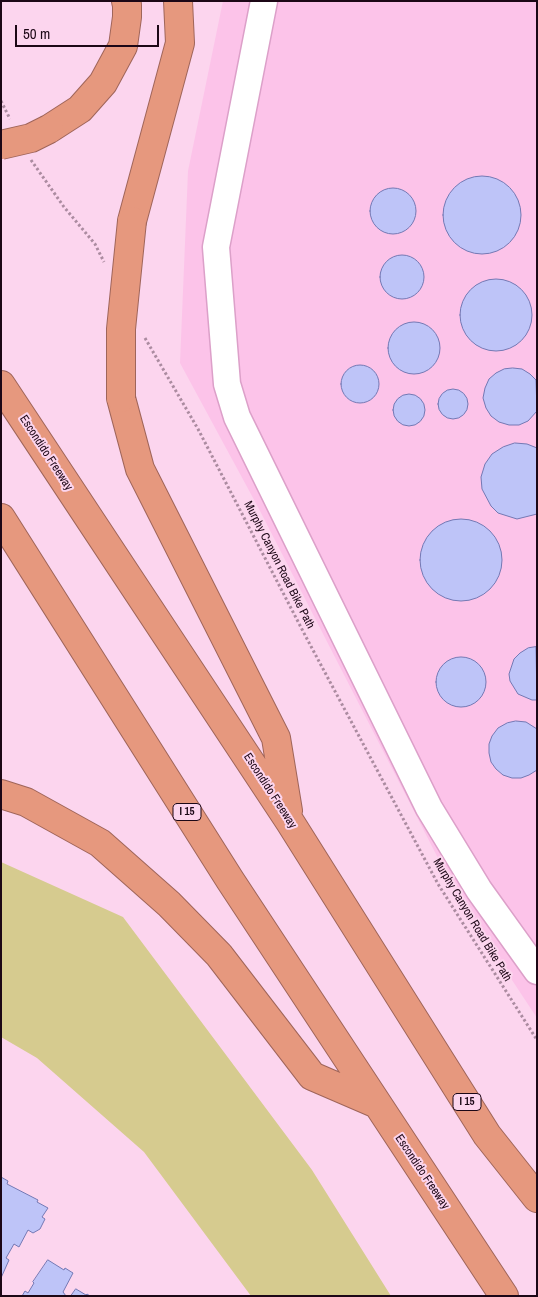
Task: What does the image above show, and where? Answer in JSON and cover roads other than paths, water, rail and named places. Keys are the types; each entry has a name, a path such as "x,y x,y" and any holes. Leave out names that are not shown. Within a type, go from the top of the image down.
{"highway":[{"path":"178,1 180,43 132,220 121,329 121,398 140,469 276,738 290,822"},
{"path":"13,141 31,138 80,109 103,83 123,46 127,2"},
{"name":"Escondido Freeway","path":"1,385 290,822 488,1135 537,1198"},
{"name":"Escondido Freeway","path":"1,518 220,863 504,1296"},
{"path":"1,794 26,802 100,843 169,904 219,955 312,1076 377,1104"}],"lane":[{"path":"264,1 216,247 226,384 237,417 429,808 479,890 537,971"}]}
